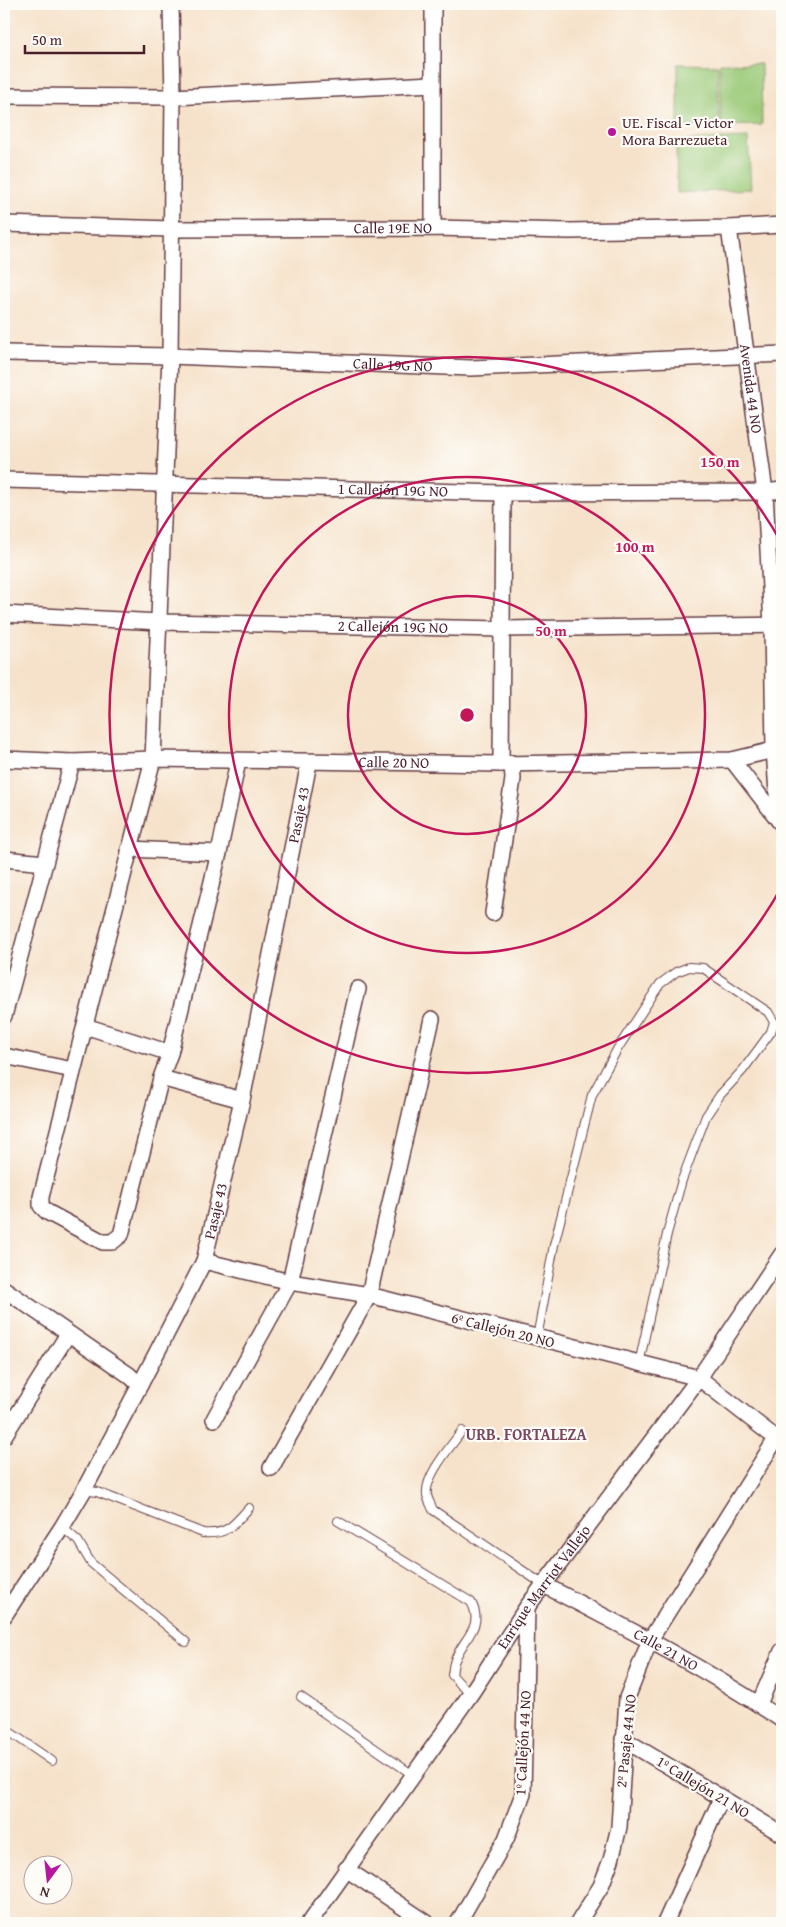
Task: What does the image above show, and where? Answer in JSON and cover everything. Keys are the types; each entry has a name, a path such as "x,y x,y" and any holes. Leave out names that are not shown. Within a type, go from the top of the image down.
{"street":[{"path":"171,4 173,97 170,356 153,759 41,1197 41,1206 47,1212 103,1242 112,1242 121,1235 161,1078 170,1053 219,853 238,761"},
{"path":"433,4 433,228"},
{"path":"4,96 173,97 433,84"},
{"name":"Calle 19E NO","path":"4,224 172,229 433,228 569,231 729,228 782,225"},
{"name":"Avenida 44 NO","path":"729,228 765,492 777,625 781,823"},
{"name":"Calle 19G NO","path":"4,353 170,356 471,368 782,354"},
{"name":"1 Callejón 19G NO","path":"4,480 503,493 765,492 782,490"},
{"path":"493,913 512,779 506,764 502,629 503,493"},
{"name":"2 Callejón 19G NO","path":"4,614 160,622 502,629 777,625"},
{"name":"Calle 20 NO","path":"4,759 72,762 153,759 506,764 732,760 778,748"},
{"path":"732,760 781,823"},
{"path":"4,1016 72,762"},
{"name":"Pasaje 43","path":"4,1616 62,1528 84,1490 204,1260 242,1100 309,762"},
{"path":"129,849 219,853"},
{"path":"4,859 44,863"},
{"path":"214,1419 290,1282 358,989"},
{"path":"271,1468 369,1296 432,1019"},
{"path":"84,1026 170,1053"},
{"path":"4,1056 73,1070"},
{"path":"161,1078 242,1100"},
{"name":"Enrique Marriot Vallejo","path":"309,1923 472,1692 526,1607 778,1271 782,1254"},
{"name":"6º Callejón 20 NO","path":"204,1260 290,1282 369,1296 699,1378 779,1441"},
{"path":"4,1289 129,1375 140,1385"},
{"path":"4,1436 68,1334"},
{"name":"2º Pasaje 44 NO","path":"578,1923 601,1886 613,1852 619,1827 627,1698 650,1640 779,1441"},
{"name":"Calle 21 NO","path":"544,1585 650,1640 759,1704 782,1720"},
{"name":"1º Callejón 44 NO","path":"458,1923 506,1839 523,1794 526,1607"},
{"path":"759,1704 782,1651"},
{"name":"1º Callejón 21 NO","path":"623,1739 782,1834"},
{"path":"666,1923 721,1799"},
{"path":"346,1868 427,1923"}],"lane":[{"path":"536,1339 554,1245 592,1095 618,1048 660,984 676,972 689,967 703,968 768,1012 774,1022 771,1032 743,1070 720,1095 703,1123 682,1180 667,1234 639,1364"},
{"path":"462,1431 445,1453 428,1482 427,1495 433,1510 544,1585"},
{"path":"84,1490 97,1492 203,1533 217,1534 228,1529 249,1508"},
{"path":"338,1521 471,1602 476,1611 476,1624 455,1660 452,1675 462,1686 472,1692"},
{"path":"62,1528 78,1541 91,1563 186,1642"},
{"path":"301,1698 413,1775"},
{"path":"4,1728 52,1761"}],"green space":[{"path":"720,63 761,64 762,125 721,126"},
{"path":"678,64 718,65 719,125 678,127"},
{"path":"748,138 751,189 677,193 676,141"}],"place":[{"name":"UE. Fiscal - Victor Mora Barrezueta","path":"612,132"}],"district":[{"name":"URB. FORTALEZA","path":"526,1434"}]}
